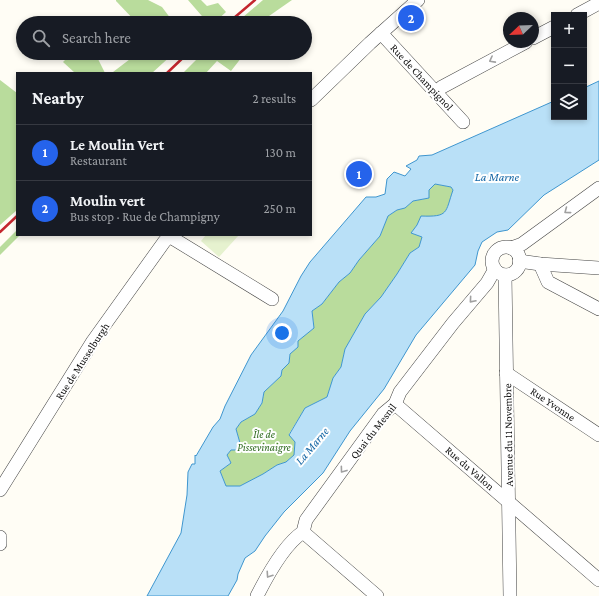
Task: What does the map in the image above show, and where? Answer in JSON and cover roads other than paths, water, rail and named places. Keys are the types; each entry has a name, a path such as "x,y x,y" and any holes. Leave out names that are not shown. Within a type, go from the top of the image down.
{"street":[{"path":"312,99 418,0"},
{"path":"582,12 599,2"},
{"path":"539,35 551,29"},
{"name":"Rue de Champignol","path":"381,33 463,122"},
{"path":"436,92 442,87 515,48"},
{"path":"511,248 517,253 520,261 517,269 514,272 500,272 492,261 495,253 502,248 511,248 522,244 599,188"},
{"path":"170,236 272,299"},
{"name":"Rue de Musselburgh","path":"0,490 93,341 170,236"},
{"path":"520,261 540,264 599,268"},
{"path":"540,264 548,282 599,309"},
{"name":"Avenue du 11 Novembre","path":"500,272 506,373 510,596"},
{"name":"Quai du Mesnil","path":"257,596 264,582 288,546 294,538 303,532 306,520 383,414 395,404 400,392 452,323 487,283 500,272"},
{"name":"Rue Yvonne","path":"506,373 599,436"},
{"name":"Rue du Vallon","path":"395,404 599,580"},
{"path":"303,532 377,596"},
{"path":"0,537 0,544"}],"water":[{"name":"La Marne","path":"599,81 599,160 544,195 508,230 497,232 482,242 478,251 475,265 416,335 384,389 350,431 323,473 284,512 255,551 245,558 237,580 228,596 147,596 181,533 187,495 188,472 192,464 195,464 195,455 196,456 213,427 220,419 251,355 283,311 310,262 366,197 376,197 385,194 387,179 394,172 405,176 411,169 406,166 417,160 419,156 432,155 551,102 551,120 587,120 587,87","holes":["435,184 451,187 453,190 447,209 444,212 437,216 421,216 411,233 422,237 419,247 410,253 381,297 365,314 345,349 341,367 333,378 327,397 305,408 289,435 295,442 294,455 286,462 277,465 240,486 226,486 220,471 231,463 227,455 231,450 238,450 240,443 236,429 241,422 255,414 262,403 264,392 281,376 282,370 289,363 290,354 298,347 298,341 314,328 312,311 322,304 339,282 350,273 380,236 388,216 397,210 405,208 413,201 429,198 429,190"]}],"railway":[{"path":"236,16 255,0"},
{"path":"168,72 181,60"},
{"path":"0,232 16,217"}],"place":[{"name":"Moulin vert","path":"411,18"},
{"name":"Le Moulin Vert","path":"359,174"}],"park label":[{"name":"Île de Pissevinaigre","path":"264,440"}]}
